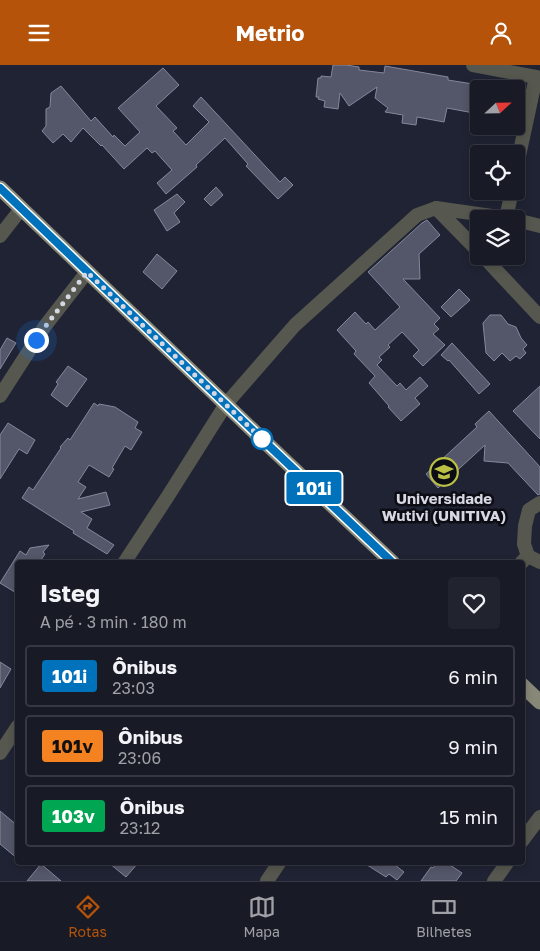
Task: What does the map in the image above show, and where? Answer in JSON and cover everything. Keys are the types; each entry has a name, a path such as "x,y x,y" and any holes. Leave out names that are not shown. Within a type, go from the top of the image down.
{"main road":[{"path":"0,188 390,560"},
{"path":"525,688 540,702"}],"street":[{"path":"473,65 538,77 522,145"},
{"path":"126,560 226,404 295,325 417,215 436,208 470,213"},
{"path":"436,208 470,243"},
{"path":"3,227 21,209"},
{"path":"525,222 540,226"},
{"path":"491,265 540,317"},
{"path":"0,396 45,327 87,272"},
{"path":"530,560 524,544 525,526 529,510 540,503"},
{"path":"0,753 15,730"},
{"path":"525,837 540,817"},
{"path":"267,881 278,865"},
{"path":"494,881 506,865"}],"building":[{"path":"333,65 346,65 359,67 359,70 384,73 385,66 448,77 448,80 470,84 470,112 447,108 444,122 417,117 416,125 402,123 403,115 385,112 388,108 375,98 377,87 349,106 340,93 338,109 324,107 325,101 316,97 318,78 321,78 321,76 331,77"},
{"path":"163,68 179,85 156,106 177,128 173,131 186,145 209,122 193,106 201,97 280,182 285,177 293,185 278,199 246,166 248,164 225,138 196,165 197,167 166,194 157,183 172,170 155,151 152,153 147,148 124,169 83,128 71,142 63,134 53,143 42,131 46,126 46,109 50,107 51,93 61,86 91,121 95,117 113,137 114,135 125,146 140,132 118,108"},
{"path":"216,187 223,195 211,206 204,199"},
{"path":"177,194 185,202 174,213 180,222 167,231 154,210"},
{"path":"427,220 440,235 419,254 420,279 403,279 440,318 434,324 439,329 433,334 445,345 423,366 413,356 419,350 402,332 388,345 390,347 379,357 382,360 377,365 397,386 400,383 406,390 420,377 428,386 415,398 420,404 401,421 369,383 375,376 354,354 356,351 337,330 355,312 366,324 368,322 375,330 400,307 368,272"},
{"path":"157,254 177,271 162,289 143,272"},
{"path":"459,289 470,300 451,317 441,307"},
{"path":"490,315 501,315 508,324 516,327 527,345 523,349 526,353 520,359 516,356 510,361 502,353 494,361 486,353 483,323"},
{"path":"7,338 16,343 0,369 0,350"},
{"path":"452,343 490,384 479,394 449,360 441,355"},
{"path":"68,366 87,379 67,407 51,395 58,384 56,382"},
{"path":"540,386 540,439 513,411"},
{"path":"94,403 98,406 99,404 115,407 138,422 135,428 142,432 131,450 125,446 109,477 89,465 78,482 86,487 78,499 106,492 110,505 81,512 92,519 87,528 114,545 107,554 22,498 29,487 33,490 60,447 68,438 70,440"},
{"path":"489,411 540,467 540,494 538,495 508,463 484,461 485,445 438,488 426,474 477,427 475,424"},
{"path":"8,423 35,440 27,454 19,449 0,479 0,435"},
{"path":"49,545 43,552 45,554 41,560 15,560 15,592 0,583 20,551 26,555 30,548"},
{"path":"0,662 11,669 0,688"},
{"path":"0,811 15,824 15,856 0,844"},
{"path":"42,865 61,881 27,881"},
{"path":"111,865 136,865 126,877"},
{"path":"367,865 395,865 404,872 397,880 389,874 386,877"},
{"path":"435,865 450,865 462,873 456,881 421,881 431,867 433,868"}],"bus line":[{"name":"101i","path":"0,188 390,560"}],"place":[{"name":"Universidade Wutivi (UNITIVA)","path":"444,472"}],"route":[{"path":"36,340 87,272 264,441 262,439"}]}
